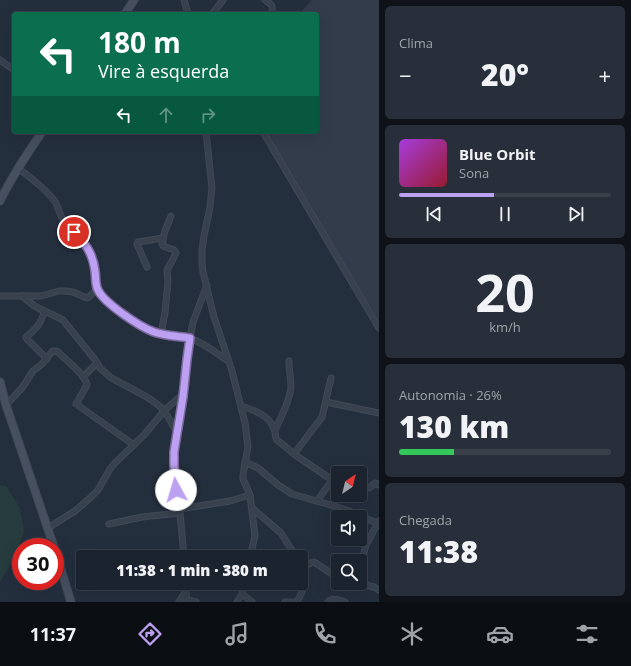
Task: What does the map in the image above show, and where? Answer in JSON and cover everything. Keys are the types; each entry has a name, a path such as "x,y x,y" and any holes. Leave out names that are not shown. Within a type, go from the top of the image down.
{"main road":[{"path":"126,12 134,0"},
{"path":"0,201 8,184 41,134"},
{"path":"0,382 6,405 51,538"},
{"path":"64,579 71,602"}],"street":[{"path":"184,0 187,12"},
{"path":"214,12 223,0"},
{"path":"265,0 273,6 272,12"},
{"path":"0,60 12,69"},
{"path":"206,134 212,188 202,250 203,272 216,323 234,377 245,423 248,447 243,478 250,495 252,508 255,536 252,550"},
{"path":"264,134 379,328"},
{"path":"18,168 51,197 63,220 88,248 94,263 97,289 108,302 148,330 161,334 190,338 228,361"},
{"path":"161,334 168,281 167,270 176,252 163,246 162,244 171,216"},
{"path":"146,268 137,244 138,242 163,238"},
{"path":"183,550 174,465 174,452 184,393 187,359 193,322 207,285"},
{"path":"0,296 41,296 59,291 65,291 87,298 97,289"},
{"path":"23,296 33,305 60,318 66,323 81,344 94,358 100,368 110,377 159,406 164,411 177,433"},
{"path":"44,311 43,318 37,328 26,337 47,359"},
{"path":"6,405 22,388 34,371 47,359 50,354 56,351 83,377 86,382 86,386 76,404 134,445"},
{"path":"275,430 290,393 291,385 288,361"},
{"path":"83,377 97,363"},
{"path":"294,454 322,417 331,378"},
{"path":"48,528 75,512 89,499 98,490 110,469 144,435 164,411 184,393"},
{"path":"326,402 379,413"},
{"path":"241,406 260,413 268,420 275,430 276,439 294,454 331,479"},
{"path":"245,462 258,468 278,485 292,494 317,500 379,522 366,545 364,554"},
{"path":"317,500 331,481"},
{"path":"367,487 369,488 375,483 379,485"},
{"path":"109,524 230,501 250,495"},
{"path":"252,508 281,533 292,550"},
{"path":"308,564 314,562 331,573"},
{"path":"367,585 379,590"},
{"path":"237,602 242,594 242,590"},
{"path":"285,602 296,602 301,590"},
{"path":"185,592 187,601 196,602"},
{"path":"179,602 185,592"},
{"path":"242,594 252,602"},
{"path":"328,602 331,599 334,599 344,602"}],"shaded area":[{"path":"312,0 379,0 379,321 267,134 319,134 319,12 301,12"}],"green space":[{"path":"0,485 6,486 20,508 24,532 22,538 12,538 12,561 0,582"}],"route":[{"path":"74,232 92,255 97,289 108,302 127,317 148,330 155,333 190,338 183,397 174,452 176,490"}]}
